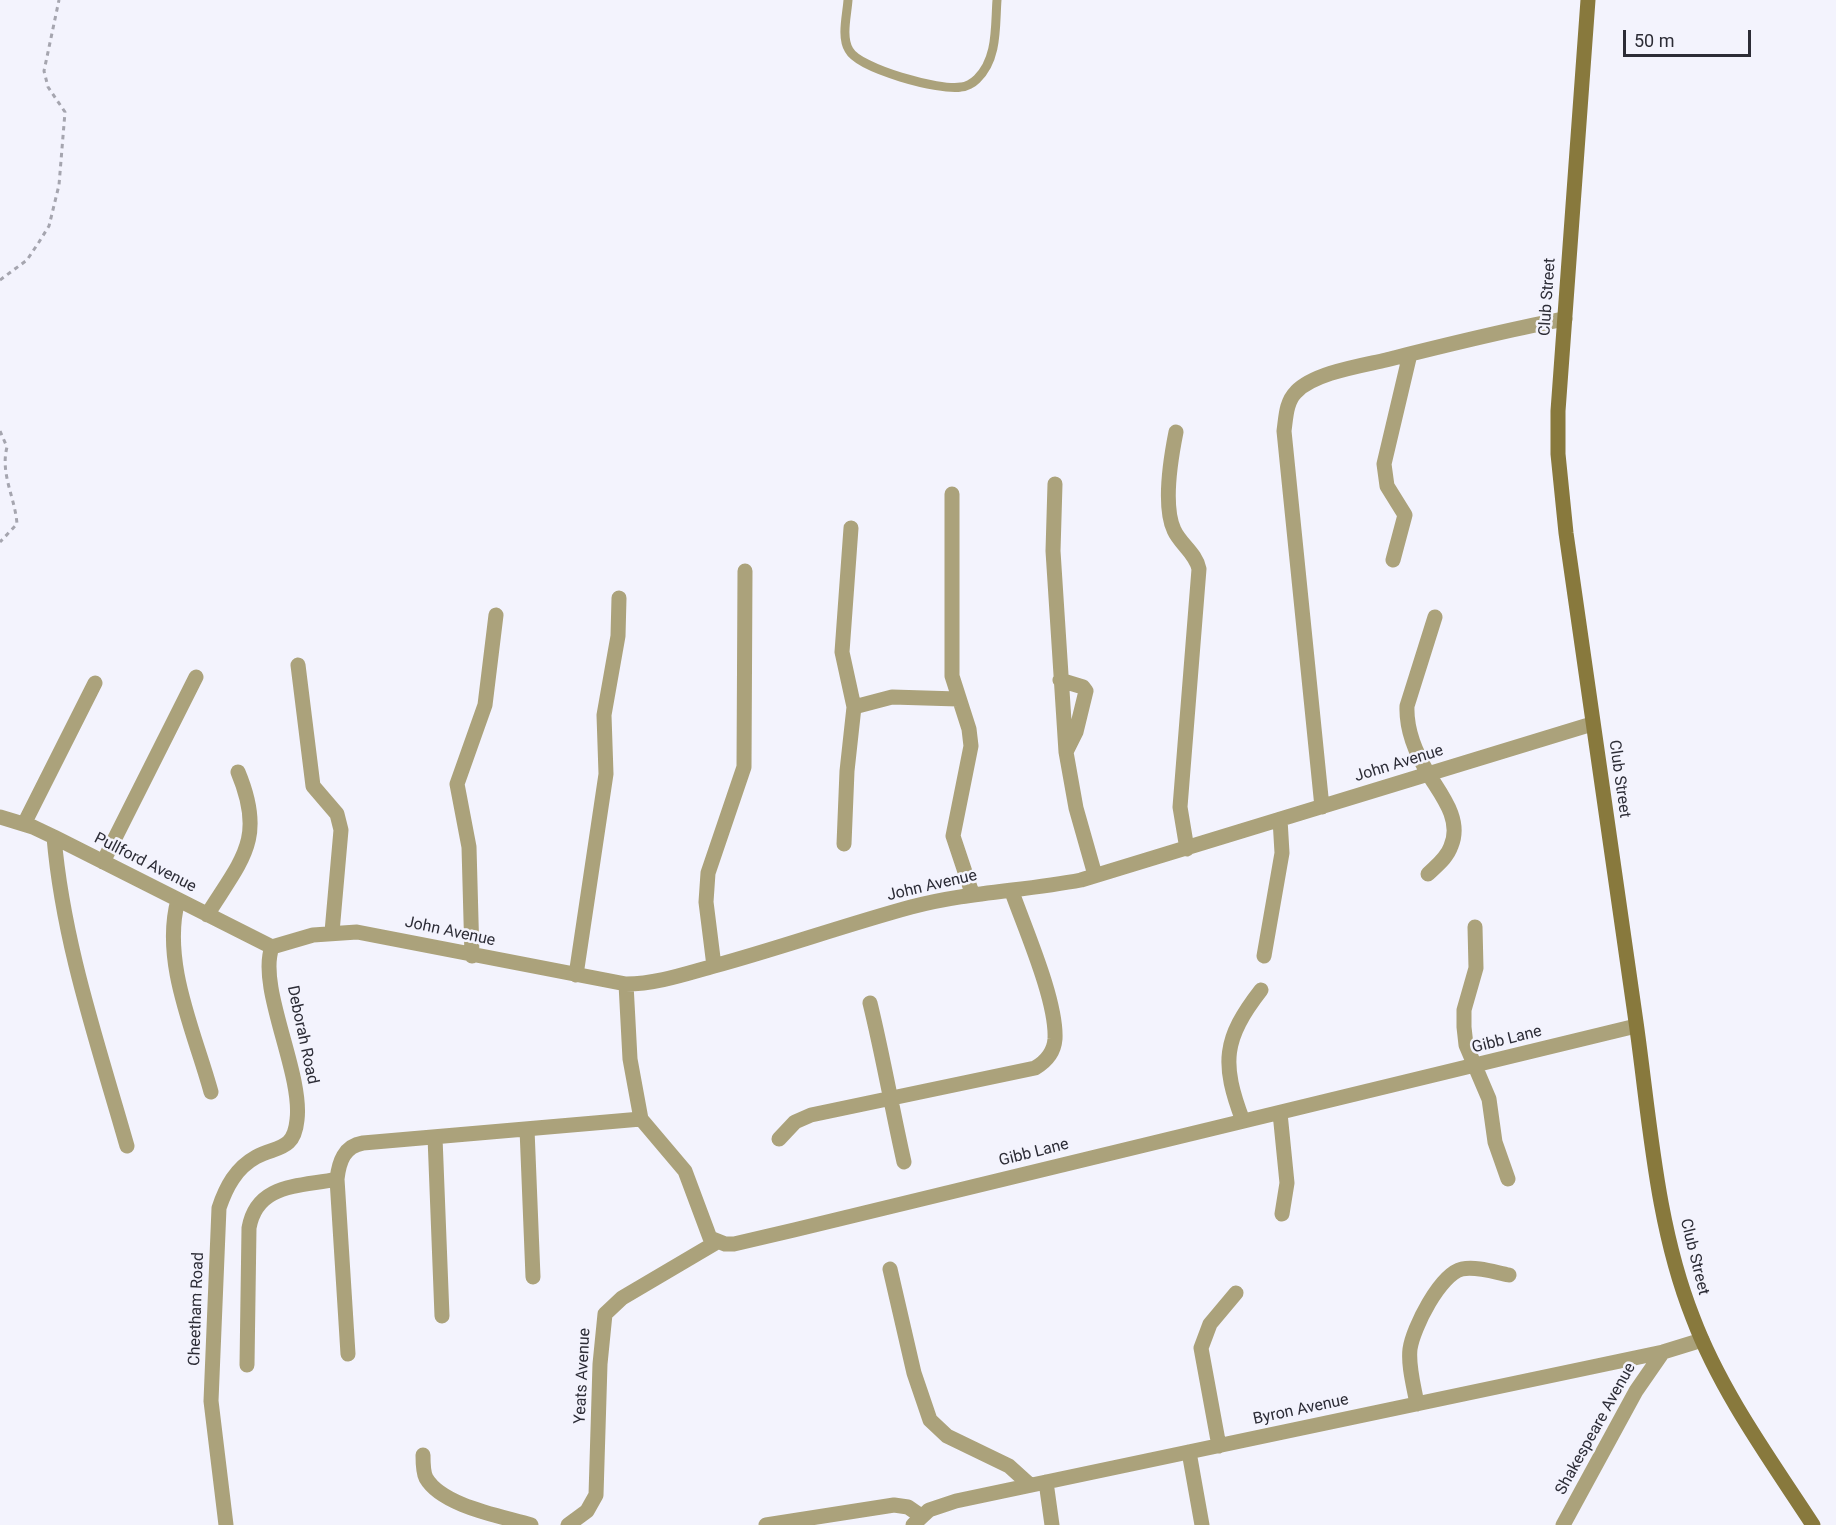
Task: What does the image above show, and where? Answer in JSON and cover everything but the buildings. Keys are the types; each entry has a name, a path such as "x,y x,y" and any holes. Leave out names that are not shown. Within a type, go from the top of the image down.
{"main road":[{"name":"Club Street","path":"1588,0 1557,411 1558,454 1566,532 1592,724 1636,1026 1666,1221 1683,1293 1702,1340 1755,1434 1813,1525"}],"street":[{"path":"1322,807 1284,431 1287,410 1294,393 1311,381 1502,330 1565,319"},
{"path":"1393,560 1405,515 1387,486 1384,464 1410,354"},
{"path":"1176,432 1169,471 1173,528 1196,559 1199,569 1180,807 1187,849"},
{"path":"1055,483 1053,551 1066,752 1076,808 1095,875"},
{"path":"952,494 952,676 969,729 971,746 953,836 972,893"},
{"path":"844,844 846,780 855,706 842,652 851,528"},
{"path":"714,966 706,902 708,873 744,767 745,571"},
{"path":"576,975 606,774 604,715 618,636 620,598"},
{"path":"472,956 469,847 457,784 484,705 496,615"},
{"path":"1428,874 1446,856 1454,834 1449,809 1412,742 1407,706 1435,617"},
{"path":"298,665 314,786 337,814 341,830 332,932"},
{"path":"103,862 196,677"},
{"path":"1060,680 1083,687 1086,694 1076,732 1066,752"},
{"path":"24,824 95,683"},
{"path":"855,706 892,697 958,699"},
{"name":"John Avenue","path":"272,947 291,939 332,932 373,934 472,956 626,984 656,982 912,907 972,893 1012,891 1095,875 1187,849 1592,724"},
{"path":"207,915 241,861 249,842 252,812 238,772"},
{"name":"Pullford Avenue","path":"0,817 54,837 272,947"},
{"path":"1264,956 1282,853 1280,819"},
{"path":"54,837 62,905 74,959 127,1146"},
{"path":"779,1139 795,1122 811,1115 1035,1068 1047,1059 1055,1039 1051,1014 1012,891"},
{"path":"178,900 173,919 172,940 182,992 211,1092"},
{"path":"1474,927 1476,968 1464,1010 1464,1027 1474,1067 1489,1099 1496,1142 1508,1179"},
{"name":"Deborah Road","path":"272,947 270,960 273,993 298,1105 295,1131"},
{"path":"626,984 630,1059 641,1119 685,1171 706,1232 717,1242"},
{"path":"1243,1121 1229,1079 1229,1052 1239,1020 1261,990"},
{"path":"870,1003 904,1162"},
{"name":"Gibb Lane","path":"717,1242 734,1244 794,1230 1636,1026"},
{"path":"1280,1113 1287,1183 1282,1214"},
{"path":"348,1354 337,1179 345,1153 355,1144 641,1119"},
{"path":"527,1129 533,1277"},
{"name":"Cheetham Road","path":"225,1525 211,1401 219,1208 224,1192 241,1169 257,1157 279,1150 295,1131"},
{"path":"435,1137 442,1316"},
{"path":"247,1365 249,1228 254,1207 260,1200 275,1192 337,1179"},
{"name":"Yeats Avenue","path":"568,1525 586,1511 596,1496 600,1364 605,1314 622,1298 717,1242"},
{"path":"890,1269 914,1373 930,1420 947,1436 1009,1466 1030,1485"},
{"path":"1417,1404 1410,1348 1436,1292 1446,1279 1464,1269 1509,1275"},
{"path":"1219,1446 1201,1348 1210,1324 1236,1293"},
{"name":"Byron Avenue","path":"917,1521 940,1505 1663,1352 1702,1340"},
{"name":"Shakespeare Avenue","path":"1563,1525 1636,1391 1663,1352"},
{"path":"1189,1452 1202,1525"},
{"path":"423,1455 425,1476 437,1491 454,1501 531,1525"},
{"path":"1046,1482 1052,1525"},
{"path":"766,1525 894,1505 908,1507 917,1521"}],"lane":[{"path":"848,0 846,41 848,49 859,61 882,72 961,87 977,79 989,62 993,52 997,0"}],"path":[{"path":"0,280 27,260 49,226 59,185 65,112 48,87 44,71 59,0"},
{"path":"0,430 7,447 2,457 3,479 16,512 17,524 0,542"}]}
